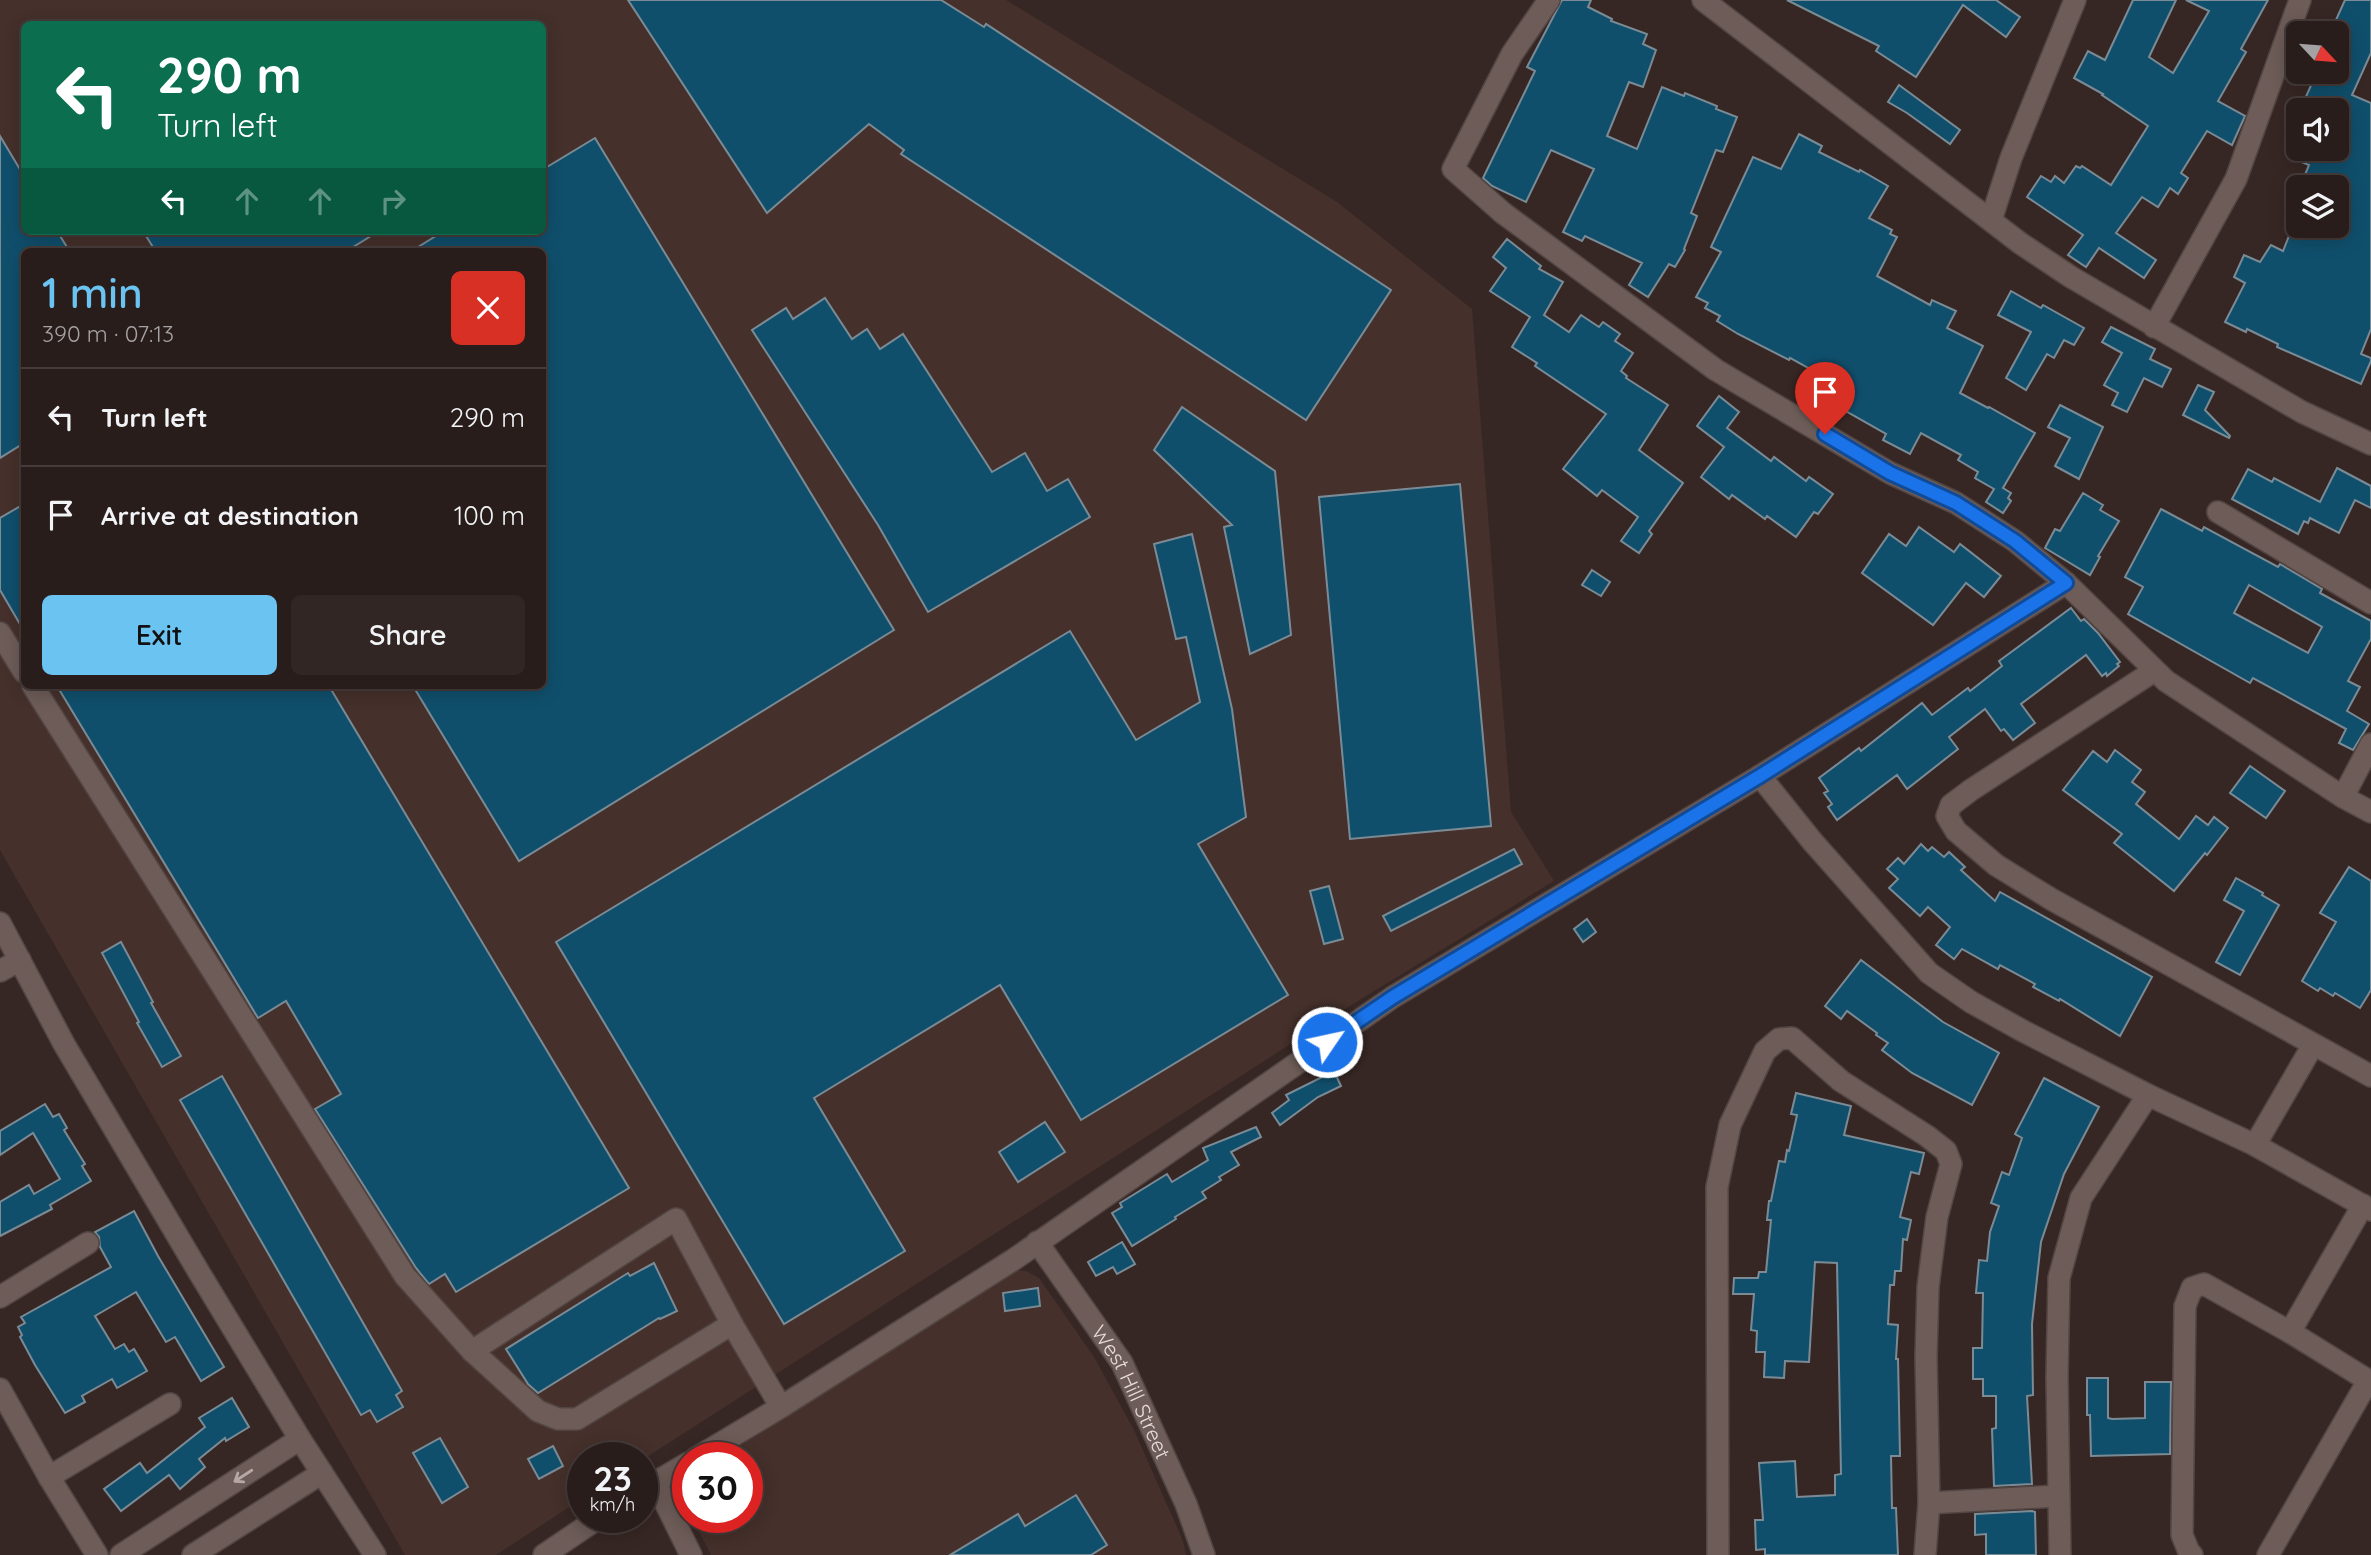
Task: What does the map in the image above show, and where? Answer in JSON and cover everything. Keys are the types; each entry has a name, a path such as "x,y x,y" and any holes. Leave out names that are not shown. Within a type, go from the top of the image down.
{"street":[{"path":"1549,0 1512,54 1453,169 1503,213 1716,370 1890,473 1956,503 2015,541 2066,583 2166,681 2371,813"},
{"path":"1703,0 2020,243 2071,277 2302,412 2369,438"},
{"path":"1991,220 2011,158 2075,0"},
{"path":"2154,327 2236,179 2300,0"},
{"path":"2218,512 2371,603"},
{"path":"723,1442 1013,1260 1393,997 1760,776 2066,583"},
{"path":"0,633 21,667"},
{"path":"2154,671 1971,790 1951,805 1947,816 1956,831 1996,865 2051,899 2371,1076"},
{"path":"35,689 405,1276 472,1350 538,1411 558,1419 577,1419 732,1324"},
{"path":"2343,797 2371,744"},
{"path":"1760,776 1812,841 1929,973 2012,1026 2148,1095 2255,1145 2367,1207 2290,1332"},
{"path":"0,923 71,1055 300,1439 374,1555"},
{"path":"0,971 20,960"},
{"path":"1718,1555 1717,1187 1730,1125 1765,1051 1779,1039 1792,1038 1841,1081 1946,1151 1951,1164 1937,1217 1928,1287 1926,1357 1929,1503 1924,1555"},
{"path":"2255,1145 2313,1045"},
{"path":"2060,1555 2059,1278 2081,1198 2148,1095"},
{"path":"472,1350 676,1219 732,1324 781,1407"},
{"path":"0,1297 88,1242"},
{"name":"West Hill Street","path":"1037,1242 1122,1363 1181,1493 1204,1555"},
{"path":"2192,1555 2182,1535 2185,1306 2192,1288 2204,1284 2370,1381 2268,1555"},
{"path":"0,1389 97,1555"},
{"path":"49,1476 170,1404"},
{"path":"121,1555 300,1439"},
{"path":"193,1555 322,1473"},
{"path":"1929,1503 2058,1496"},
{"path":"658,1501 691,1555"},
{"path":"544,1555 576,1533"}],"shaded area":[{"path":"0,0 1006,0 1337,202 1472,309 1511,812 1554,881 1353,1004 658,1450 658,1442 567,1442 567,1508 496,1555 405,1555 0,850"},
{"path":"1016,1271 1026,1271 1039,1278 1094,1357 1134,1430 1183,1541 1186,1555 711,1555 700,1533 763,1533 763,1442 746,1442"}],"building":[{"path":"628,0 941,0 984,27 986,24 1391,290 1306,420 901,154 904,150 869,124 767,213"},
{"path":"1562,0 1591,0 1588,7 1612,19 1611,21 1647,34 1643,44 1656,50 1643,87 1629,82 1607,136 1637,149 1662,87 1684,96 1685,93 1737,117 1723,152 1716,150 1691,213 1697,216 1685,250 1675,267 1669,264 1648,297 1629,285 1642,263 1585,236 1582,241 1563,232 1594,169 1551,150 1526,202 1492,186 1483,178 1535,71 1527,67"},
{"path":"1787,0 1996,0 2020,17 2006,37 1963,5 1916,77 1876,51 1879,46"},
{"path":"2133,0 2176,0 2149,57 2173,73 2209,11 2186,0 2268,0 2241,49 2246,52 2218,101 2245,116 2232,145 2207,131 2181,173 2188,178 2178,194 2170,188 2158,207 2142,197 2116,233 2156,260 2144,278 2099,248 2086,267 2068,255 2083,235 2027,197 2041,176 2051,182 2055,176 2064,183 2076,166 2082,166 2111,185 2148,126 2103,94 2074,78 2088,51 2105,60"},
{"path":"2345,0 2371,0 2371,53 2352,95 2371,103 2371,329 2361,354 2371,358 2371,361 2361,384 2277,347 2278,344 2247,329 2246,332 2225,322 2245,283 2234,277 2244,255 2260,262 2271,245 2283,251 2288,238 2349,238 2349,175 2305,175 2309,165 2299,161 2349,161 2349,98 2305,98 2312,84 2349,84 2349,21 2335,21"},
{"path":"1899,85 1960,130 1950,144 1888,102"},
{"path":"1799,134 1822,146 1819,152 1888,186 1869,218 1892,230 1890,234 1897,237 1877,276 1930,305 1932,300 1956,311 1947,328 1983,346 1960,393 2035,433 2003,488 2011,493 2008,498 2011,501 2003,513 1986,502 1994,489 1975,478 1978,472 1958,460 1961,455 1921,433 1910,454 1883,440 1886,434 1837,406 1846,389 1790,358 1789,360 1738,334 1717,321 1720,316 1705,308 1708,303 1696,297 1721,252 1711,247 1753,157 1781,169"},
{"path":"0,136 21,171 21,235 59,235 68,248 21,248 21,445 0,458"},
{"path":"595,138 894,630 519,861 415,689 546,689 546,248 416,248 438,235 546,235 546,168"},
{"path":"145,235 373,235 351,248 154,248"},
{"path":"1507,239 1541,266 1539,269 1563,282 1544,315 1569,332 1581,315 1599,327 1603,322 1620,334 1615,341 1633,353 1621,371 1626,378 1668,405 1639,450 1683,483 1649,531 1652,534 1639,553 1621,541 1638,517 1602,490 1597,496 1563,469 1606,414 1535,366 1537,363 1512,347 1530,317 1490,291 1506,268 1493,257"},
{"path":"2011,291 2084,328 2074,345 2064,340 2054,358 2047,354 2026,390 2006,378 2031,332 1998,315"},
{"path":"825,298 852,339 867,329 880,349 903,334 992,472 1025,453 1047,491 1068,479 1090,517 928,612 878,525 752,330 786,308 793,319"},
{"path":"2111,327 2155,349 2150,359 2171,369 2162,387 2144,378 2127,412 2112,405 2118,393 2104,385 2122,353 2102,342"},
{"path":"2198,385 2214,392 2205,410 2229,438 2183,415"},
{"path":"1719,396 1739,412 1727,428 1771,461 1774,457 1806,481 1809,477 1833,494 1818,514 1814,512 1796,537 1732,495 1729,499 1701,477 1724,447 1697,426"},
{"path":"2060,405 2103,427 2079,479 2055,466 2070,438 2048,427"},
{"path":"1182,407 1275,471 1291,635 1250,654 1224,527 1232,525 1154,450"},
{"path":"2337,468 2371,486 2371,508 2355,500 2339,533 2310,518 2308,523 2304,521 2298,534 2232,499 2248,469 2272,482 2274,478 2320,502"},
{"path":"1460,484 1491,826 1350,839 1319,497"},
{"path":"2083,493 2103,505 2100,510 2119,521 2090,575 2045,548 2055,529 2060,531"},
{"path":"21,506 21,626 0,590 0,518"},
{"path":"2161,509 2202,531 2204,527 2278,567 2280,564 2322,589 2320,593 2371,621 2371,639 2348,681 2360,687 2347,711 2369,724 2353,750 2339,743 2346,729 2253,678 2250,683 2128,614 2143,587 2125,577","holes":["2249,585 2322,627 2308,653 2234,613"]},
{"path":"1919,527 1954,552 1960,544 2001,576 1984,597 1966,583 1933,625 1862,573 1889,534 1906,546"},
{"path":"1192,534 1232,709 1246,817 1198,844 1288,995 1081,1120 1000,985 814,1098 905,1251 784,1324 556,942 1070,631 1136,740 1200,702 1186,637 1176,639 1154,544"},
{"path":"1592,570 1610,582 1601,596 1582,585"},
{"path":"2071,608 2081,621 2084,619 2098,633 2120,662 2117,664 2119,666 2107,676 2106,673 2102,676 2086,655 2021,704 2035,723 2013,740 2004,729 2001,731 1985,709 1949,737 1958,749 1907,789 1897,775 1837,820 1828,807 1832,804 1824,793 1828,791 1819,778 1859,748 1861,751 1922,703 1932,715 1968,688 1970,691 2002,666 1999,661"},
{"path":"59,689 331,689 629,1188 456,1292 445,1274 429,1284 416,1268 315,1109 341,1094 286,1001 258,1018"},
{"path":"2115,750 2141,770 2132,782 2145,792 2136,804 2179,839 2196,816 2208,825 2214,817 2228,828 2174,891 2114,843 2122,834 2063,790 2093,751 2107,762"},
{"path":"2250,766 2285,791 2266,818 2230,793"},
{"path":"1921,844 1928,851 1932,847 1944,857 1949,852 1965,867 1961,870 1995,901 2000,892 2152,977 2120,1036 2060,999 2059,1001 2033,987 2035,984 2000,965 1998,969 1962,949 1954,959 1936,945 1950,927 1928,907 1920,916 1889,888 1898,879 1887,869 1898,858 1904,864"},
{"path":"1514,849 1522,864 1391,931 1383,916"},
{"path":"2349,867 2371,881 2371,990 2360,1008 2335,993 2333,996 2320,988 2318,991 2302,981 2336,922 2320,913"},
{"path":"2236,878 2279,905 2240,975 2216,962 2244,911 2224,900"},
{"path":"1329,886 1343,939 1324,944 1310,891"},
{"path":"1587,919 1596,932 1583,942 1574,929"},
{"path":"121,942 181,1056 162,1067 102,953"},
{"path":"1861,960 1943,1022 1999,1053 1972,1105 1912,1073 1882,1050 1888,1043 1847,1011 1841,1019 1825,1006"},
{"path":"1334,1071 1341,1086 1318,1097 1280,1125 1272,1113 1289,1100 1286,1095"},
{"path":"222,1076 402,1391 396,1395 403,1407 377,1422 370,1410 361,1415 180,1100"},
{"path":"2044,1078 2099,1107 2064,1174 2041,1242 2032,1324 2033,1395 2027,1396 2032,1484 1994,1486 1992,1429 1996,1428 1996,1396 1983,1396 1983,1379 1973,1379 1973,1348 1982,1348 1983,1293 1976,1293 1979,1260 1987,1261 1990,1232 1999,1206 1991,1203 2002,1172 2009,1175 2022,1138 2015,1134"},
{"path":"1796,1093 1851,1106 1844,1135 1924,1153 1919,1174 1911,1172 1900,1217 1911,1220 1907,1240 1903,1239 1901,1271 1895,1271 1894,1285 1890,1285 1888,1324 1898,1325 1896,1359 1900,1456 1891,1456 1892,1508 1896,1508 1898,1555 1765,1555 1765,1549 1756,1550 1755,1520 1763,1520 1759,1463 1795,1461 1797,1497 1835,1495 1835,1475 1841,1474 1837,1263 1815,1262 1809,1362 1785,1361 1784,1378 1764,1377 1765,1352 1756,1352 1757,1331 1751,1330 1754,1294 1733,1294 1734,1278 1758,1278 1759,1272 1766,1272 1771,1220 1767,1220 1769,1201 1779,1161 1785,1162 1787,1150 1789,1151 1797,1115 1791,1114"},
{"path":"45,1104 53,1117 59,1114 67,1128 64,1130 85,1164 82,1166 91,1181 50,1205 52,1209 0,1236 0,1202 29,1185 34,1194 60,1179 33,1133 0,1155 0,1131"},
{"path":"1045,1122 1065,1152 1018,1182 999,1152"},
{"path":"1256,1127 1261,1137 1231,1152 1239,1165 1202,1192 1206,1198 1132,1246 1112,1213 1122,1207 1120,1203 1167,1174 1172,1182 1208,1160 1203,1148"},
{"path":"134,1211 224,1367 201,1381 175,1337 166,1342 136,1292 95,1316 115,1349 124,1344 129,1352 134,1349 147,1371 117,1388 112,1379 82,1396 85,1402 65,1413 20,1337 22,1335 18,1327 25,1323 21,1317 111,1267 95,1232"},
{"path":"1122,1242 1135,1264 1117,1274 1113,1267 1096,1276 1088,1262"},
{"path":"654,1263 677,1311 659,1318 538,1393 528,1384 506,1349 628,1273 630,1276"},
{"path":"1038,1288 1040,1306 1005,1311 1003,1293"},
{"path":"2087,1378 2108,1378 2108,1418 2112,1419 2145,1418 2145,1382 2171,1382 2170,1454 2091,1456"},
{"path":"232,1398 249,1427 226,1441 225,1438 199,1459 205,1467 180,1489 169,1475 121,1511 104,1489 140,1463 147,1473 205,1427 199,1418"},
{"path":"440,1438 468,1487 442,1503 413,1453"},
{"path":"553,1446 563,1466 539,1479 528,1459"},
{"path":"1076,1495 1107,1545 1091,1555 950,1555 1018,1514 1025,1526"},
{"path":"2035,1512 2036,1555 1986,1555 1986,1534 1975,1535 1975,1514"}],"route":[{"path":"1327,1042 1393,997 1760,776 2066,583 2015,541 1956,503 1890,473 1825,434"}]}
